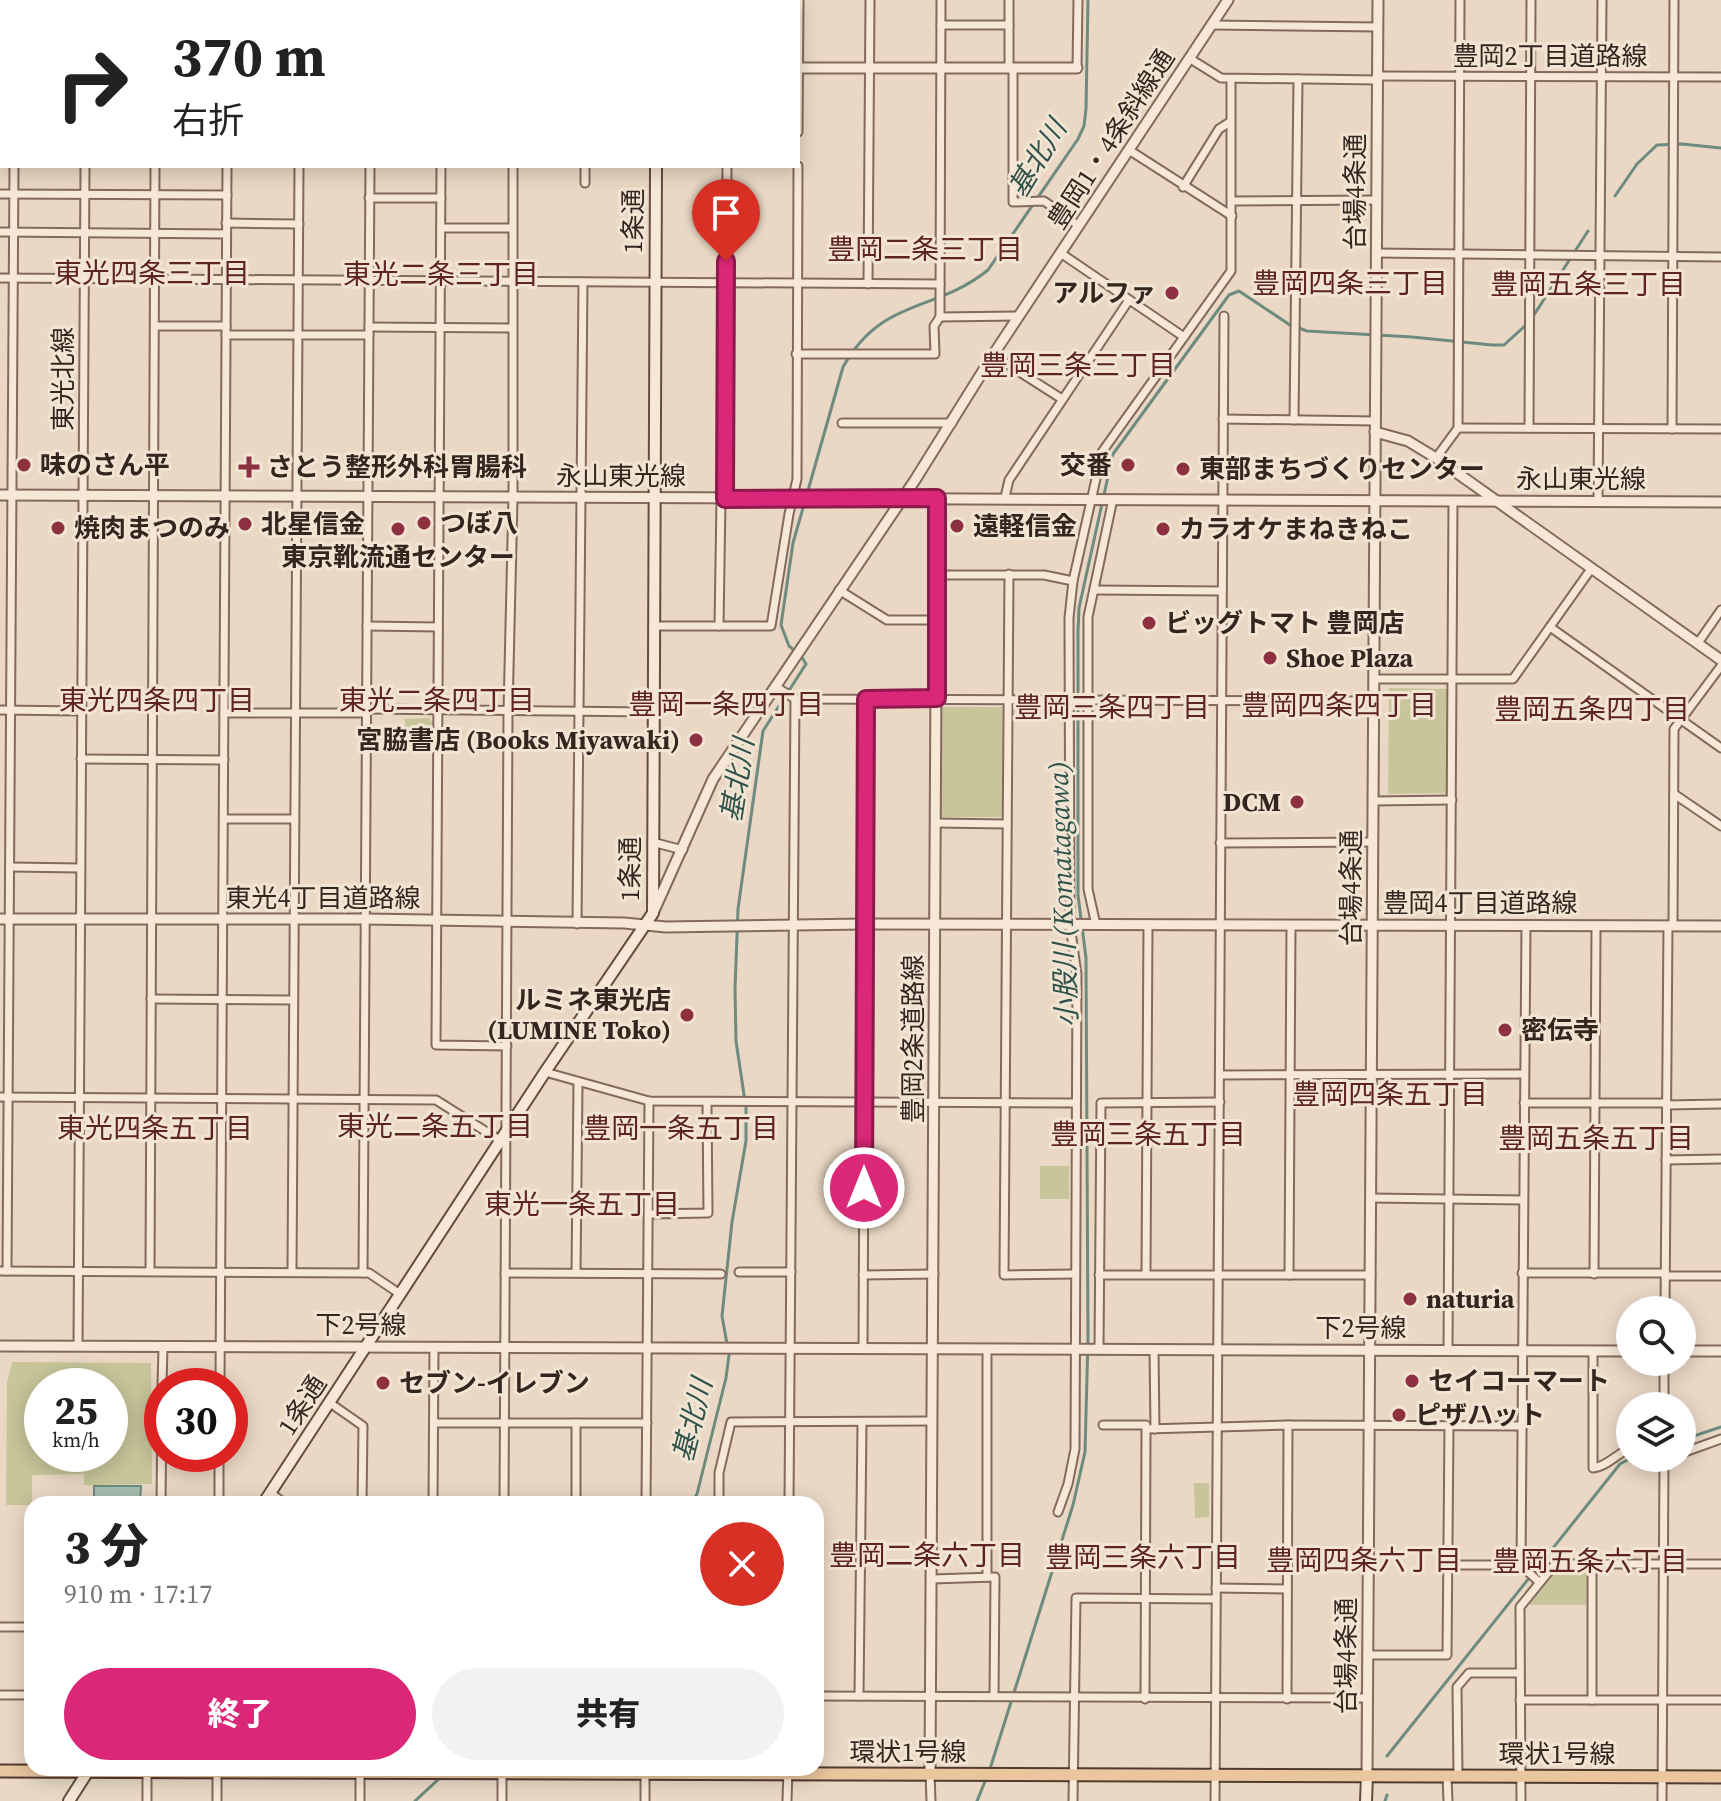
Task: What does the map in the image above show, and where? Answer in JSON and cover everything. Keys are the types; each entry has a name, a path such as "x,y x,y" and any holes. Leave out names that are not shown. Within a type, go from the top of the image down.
{"main road":[{"name":"1条通","path":"269,1496 545,1072 653,913 656,168"},
{"name":"環状1号線","path":"0,1771 24,1770"},
{"name":"環状1号線","path":"824,1772 1721,1777"},
{"path":"69,1801 85,1776"},
{"path":"1366,1801 1367,1776"}],"street":[{"path":"868,284 870,0"},
{"path":"796,354 935,354 934,326 940,317 941,0"},
{"path":"1009,0 1013,202 1044,201 1079,226"},
{"path":"800,68 1077,68 1078,0"},
{"name":"豊岡1・4条斜線通","path":"653,913 713,779 902,499 993,355 1228,0"},
{"name":"台場4条通","path":"1367,1776 1378,0"},
{"path":"1436,458 1458,428 1460,0"},
{"path":"1529,428 1531,0"},
{"path":"1598,500 1602,0"},
{"path":"1672,429 1674,0"},
{"path":"941,25 1009,25"},
{"path":"1212,25 1378,27"},
{"name":"豊岡2丁目道路線","path":"1189,58 1221,78 1231,79 1459,75 1721,77"},
{"path":"1058,1512 1075,1449 1077,1350 1077,974 1073,925 1069,618 1073,581 1102,452 1231,271 1231,79"},
{"path":"1294,420 1298,79"},
{"path":"1183,187 1219,129 1230,122"},
{"path":"1129,150 1232,216"},
{"path":"14,168 4,1271 369,1273 400,1294"},
{"name":"東光北線","path":"78,1346 85,168"},
{"path":"150,1271 155,168"},
{"path":"220,1368 227,168"},
{"path":"292,1272 299,168"},
{"path":"363,1273 370,168"},
{"path":"441,168 436,1045 507,1046"},
{"path":"504,1496 513,168"},
{"path":"585,168 585,183"},
{"path":"719,626 727,168"},
{"path":"653,626 771,626 789,514 797,498 798,168"},
{"path":"0,194 227,195"},
{"path":"369,198 441,198"},
{"path":"1232,201 1377,200"},
{"path":"226,223 299,224"},
{"path":"441,228 512,228"},
{"path":"0,232 226,234"},
{"path":"1377,253 1721,257"},
{"path":"1062,254 1184,337"},
{"path":"0,278 940,287"},
{"path":"577,924 583,282"},
{"path":"1005,497 1009,480 1129,300"},
{"path":"940,317 1019,316"},
{"path":"1215,1801 1224,316"},
{"path":"155,326 226,326"},
{"path":"226,335 512,328"},
{"path":"993,355 1062,399"},
{"path":"1223,419 1376,421"},
{"path":"842,423 952,423"},
{"path":"1458,428 1721,429"},
{"path":"1375,432 1408,441 1436,458 1698,643 1721,663 1674,729 1665,1296"},
{"name":"永山東光線","path":"0,495 1721,502"},
{"name":"豊岡2条道路線","path":"930,1773 937,498"},
{"path":"1092,925 1088,889 1088,617 1110,499"},
{"path":"1448,1350 1453,501"},
{"path":"1374,679 1513,679 1591,569"},
{"path":"1009,574 1004,1275 1075,1274"},
{"path":"937,575 1044,575 1073,581"},
{"path":"839,590 887,620 937,620"},
{"path":"1094,590 1222,591"},
{"path":"1698,643 1721,610"},
{"path":"367,626 438,627"},
{"path":"1550,627 1721,748"},
{"path":"775,686 790,695 866,699 1375,701"},
{"path":"789,1496 792,1102 790,695"},
{"path":"863,1349 866,699"},
{"path":"0,710 81,711"},
{"path":"224,713 438,710 652,712"},
{"path":"81,759 224,760"},
{"path":"1674,794 1721,826"},
{"path":"1374,801 1452,800"},
{"path":"0,801 10,801"},
{"path":"224,819 293,819"},
{"path":"936,823 1007,824"},
{"path":"652,842 683,850"},
{"path":"1220,843 1373,842"},
{"path":"10,867 80,868"},
{"name":"東光4丁目道路線","path":"5,919 365,919 645,925"},
{"path":"1146,1274 1148,924"},
{"path":"645,925 1073,925"},
{"name":"豊岡4丁目道路線","path":"1073,925 1721,926"},
{"path":"1289,1275 1291,925"},
{"path":"1523,1567 1526,925"},
{"path":"1594,1274 1596,926"},
{"path":"151,999 293,1000"},
{"path":"545,1072 649,1101 1075,1103"},
{"path":"1220,1075 1524,1074"},
{"path":"576,1273 578,1083"},
{"path":"4,1097 436,1100 501,1141"},
{"path":"646,1496 649,1101"},
{"path":"649,1214 708,1213 707,1102"},
{"path":"1096,1350 1101,1103 1220,1102"},
{"path":"1524,1103 1721,1104"},
{"path":"1666,1160 1721,1159"},
{"path":"1371,1198 1523,1200"},
{"path":"739,1272 791,1272"},
{"path":"505,1273 721,1274"},
{"path":"1522,1273 1721,1276"},
{"path":"863,1275 934,1274"},
{"path":"1099,1275 1371,1275"},
{"name":"下2号線","path":"0,1346 790,1349"},
{"path":"162,1368 163,1347"},
{"path":"433,1496 434,1347"},
{"path":"790,1349 1077,1350"},
{"path":"987,1349 987,1577"},
{"name":"下2号線","path":"1077,1350 1616,1351"},
{"path":"1145,1699 1145,1599 1154,1350"},
{"path":"1593,1351 1593,1468 1602,1467 1616,1455"},
{"path":"1696,1351 1721,1351"},
{"path":"330,1403 363,1426 362,1496"},
{"path":"719,1496 719,1473 731,1422 932,1421"},
{"path":"434,1423 647,1423"},
{"path":"576,1423 576,1496"},
{"path":"859,1696 862,1423"},
{"path":"1103,1425 1146,1425 1150,1429 1288,1425 1522,1426"},
{"path":"1287,1699 1288,1425"},
{"path":"1367,1655 1447,1655 1449,1426"},
{"path":"1696,1448 1721,1439"},
{"path":"161,1472 161,1496"},
{"path":"219,1472 219,1496"},
{"path":"1662,1801 1664,1472"},
{"path":"271,1493 275,1496"},
{"path":"1592,1563 1592,1700"},
{"path":"1521,1801 1520,1607 1537,1580 1555,1564 1721,1564"},
{"path":"1448,1565 1523,1567 1537,1580"},
{"path":"932,1579 995,1577 994,1696"},
{"path":"1216,1588 1287,1589"},
{"path":"1073,1801 1076,1598 1216,1599"},
{"path":"0,1627 24,1627"},
{"path":"1448,1801 1453,1776 1457,1687 1469,1673 1519,1673"},
{"path":"0,1695 24,1695"},
{"path":"824,1696 1368,1698"},
{"path":"1520,1700 1721,1700"},
{"path":"930,1773 931,1801"},
{"path":"147,1776 147,1801"},
{"path":"217,1776 217,1801"},
{"path":"360,1776 360,1801"},
{"path":"502,1776 502,1801"},
{"path":"645,1776 645,1801"},
{"path":"787,1801 788,1776"}],"shaded area":[{"path":"1389,688 1449,689 1448,793 1388,794"},
{"path":"941,707 1002,707 1002,817 941,817"},
{"path":"429,718 432,722 431,743 405,743 405,719"},
{"path":"1040,1166 1069,1166 1069,1199 1040,1199"},
{"path":"12,1362 151,1363 151,1368 144,1368 144,1472 152,1472 152,1484 84,1485 84,1474 32,1475 32,1496 24,1496 24,1505 6,1505 7,1383"},
{"path":"1194,1483 1209,1483 1209,1517 1195,1518"},
{"path":"94,1486 141,1486 140,1496 94,1496"},
{"path":"1587,1568 1586,1605 1529,1605 1558,1569"}],"waterway":[{"name":"基北川","path":"807,494 843,367 858,344 892,317 968,284 988,270 1078,139 1084,126 1086,109 1088,0"},
{"name":"小股川 (Komatagawa)","path":"1615,196 1637,164 1657,145 1721,148"},
{"name":"小股川 (Komatagawa)","path":"1532,318 1588,231"},
{"name":"小股川 (Komatagawa)","path":"989,1772 1073,1505 1085,1452 1088,1338 1086,958 1078,895 1078,631 1079,608 1113,454 1229,295 1239,291 1290,325 1307,331 1504,345 1527,324"},
{"name":"基北川","path":"795,651 789,646 781,625 793,543 805,501"},
{"name":"基北川","path":"696,1496 726,1378 729,1355 722,1316 732,1222 746,1141 746,1108 736,1041 738,909 763,731 806,664 801,656"},
{"path":"1696,1435 1721,1427"},
{"path":"1387,1756 1616,1469"},
{"name":"基北川","path":"415,1801 442,1776"},
{"name":"小股川 (Komatagawa)","path":"977,1801 986,1779"},
{"path":"1385,1801 1387,1795"}],"place":[{"name":"アルファ","path":"1172,293"},
{"name":"味のさん平","path":"24,465"},
{"name":"交番","path":"1128,465"},
{"name":"さとう整形外科胃腸科","path":"249,467"},
{"name":"東部まちづくりセンター","path":"1183,469"},
{"name":"つぼ八","path":"424,523"},
{"name":"北星信金","path":"245,524"},
{"name":"遠軽信金","path":"957,526"},
{"name":"焼肉まつのみ","path":"58,528"},
{"name":"東京靴流通センター","path":"398,529"},
{"name":"カラオケまねきねこ","path":"1163,529"},
{"name":"ビッグトマト 豊岡店","path":"1149,623"},
{"name":"Shoe Plaza","path":"1270,658"},
{"name":"宮脇書店 (Books Miyawaki)","path":"696,740"},
{"name":"DCM","path":"1297,802"},
{"name":"ルミネ東光店 (LUMINE Toko)","path":"687,1015"},
{"name":"密伝寺","path":"1505,1030"},
{"name":"naturia","path":"1410,1299"},
{"name":"セイコーマート","path":"1412,1381"},
{"name":"セブン-イレブン","path":"383,1383"},
{"name":"ピザハット","path":"1399,1415"}],"district":[{"name":"豊岡二条三丁目","path":"925,249"},
{"name":"東光四条三丁目","path":"152,273"},
{"name":"東光二条三丁目","path":"441,274"},
{"name":"豊岡四条三丁目","path":"1350,283"},
{"name":"豊岡五条三丁目","path":"1588,284"},
{"name":"豊岡三条三丁目","path":"1078,365"},
{"name":"東光四条四丁目","path":"157,700"},
{"name":"東光二条四丁目","path":"437,700"},
{"name":"豊岡一条四丁目","path":"726,704"},
{"name":"豊岡四条四丁目","path":"1339,705"},
{"name":"豊岡三条四丁目","path":"1112,707"},
{"name":"豊岡五条四丁目","path":"1592,709"},
{"name":"豊岡四条五丁目","path":"1390,1094"},
{"name":"東光二条五丁目","path":"435,1126"},
{"name":"東光四条五丁目","path":"155,1128"},
{"name":"豊岡一条五丁目","path":"681,1128"},
{"name":"豊岡三条五丁目","path":"1148,1134"},
{"name":"豊岡五条五丁目","path":"1596,1138"},
{"name":"東光一条五丁目","path":"582,1204"},
{"name":"豊岡二条六丁目","path":"927,1555"},
{"name":"豊岡三条六丁目","path":"1143,1557"},
{"name":"豊岡四条六丁目","path":"1364,1560"},
{"name":"豊岡五条六丁目","path":"1590,1561"}],"route":[{"path":"726,261 725,499 937,498 937,698 866,699 864,1188"}]}
